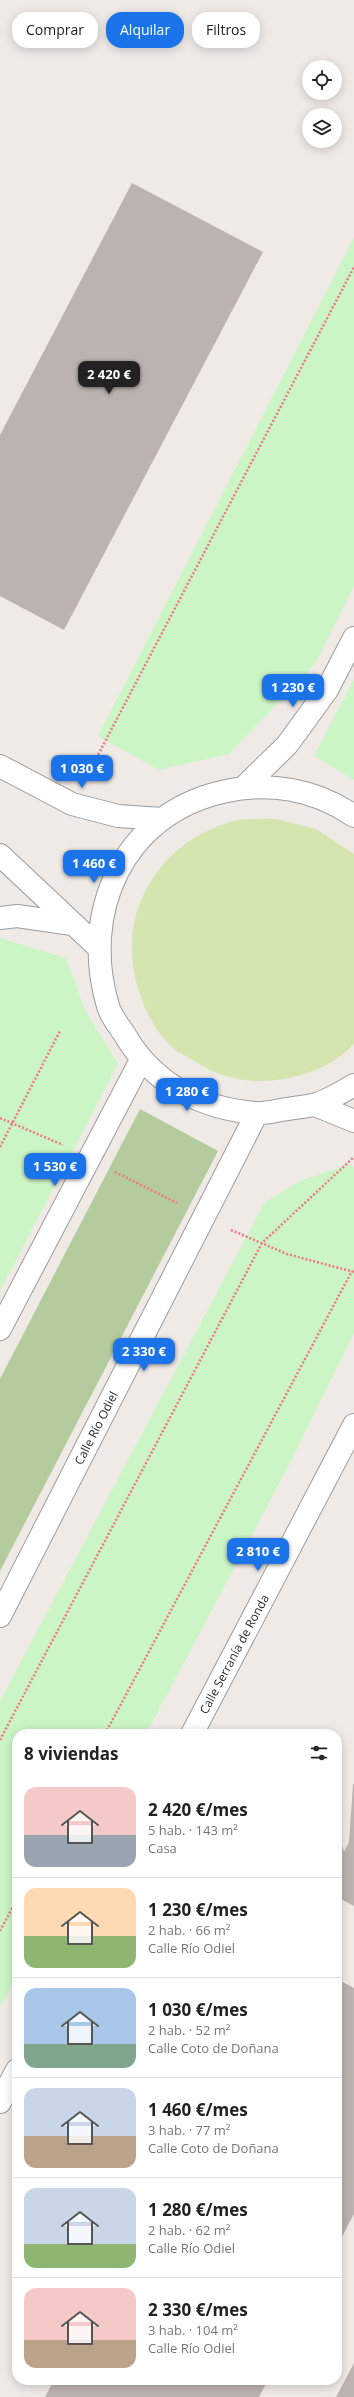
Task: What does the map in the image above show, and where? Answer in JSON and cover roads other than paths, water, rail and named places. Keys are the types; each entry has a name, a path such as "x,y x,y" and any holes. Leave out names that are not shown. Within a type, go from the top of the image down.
{"street":[{"path":"245,786 287,745 327,690 354,638"},
{"path":"0,766 72,804 118,816 162,819"},
{"path":"354,816 336,803 291,788 245,786 201,797 162,819 135,844 115,875 102,910 98,947 108,1007 141,1060 174,1088 214,1106 257,1113 315,1105 354,1085"},
{"path":"0,855 98,947"},
{"path":"0,918 17,916 72,924"},
{"path":"0,1329 141,1060"},
{"path":"315,1105 354,1120"},
{"name":"Calle Río Odiel","path":"0,1616 257,1113"},
{"name":"Calle Serranía de Ronda","path":"195,1729 354,1425"},
{"path":"0,2102 12,2079"}]}
